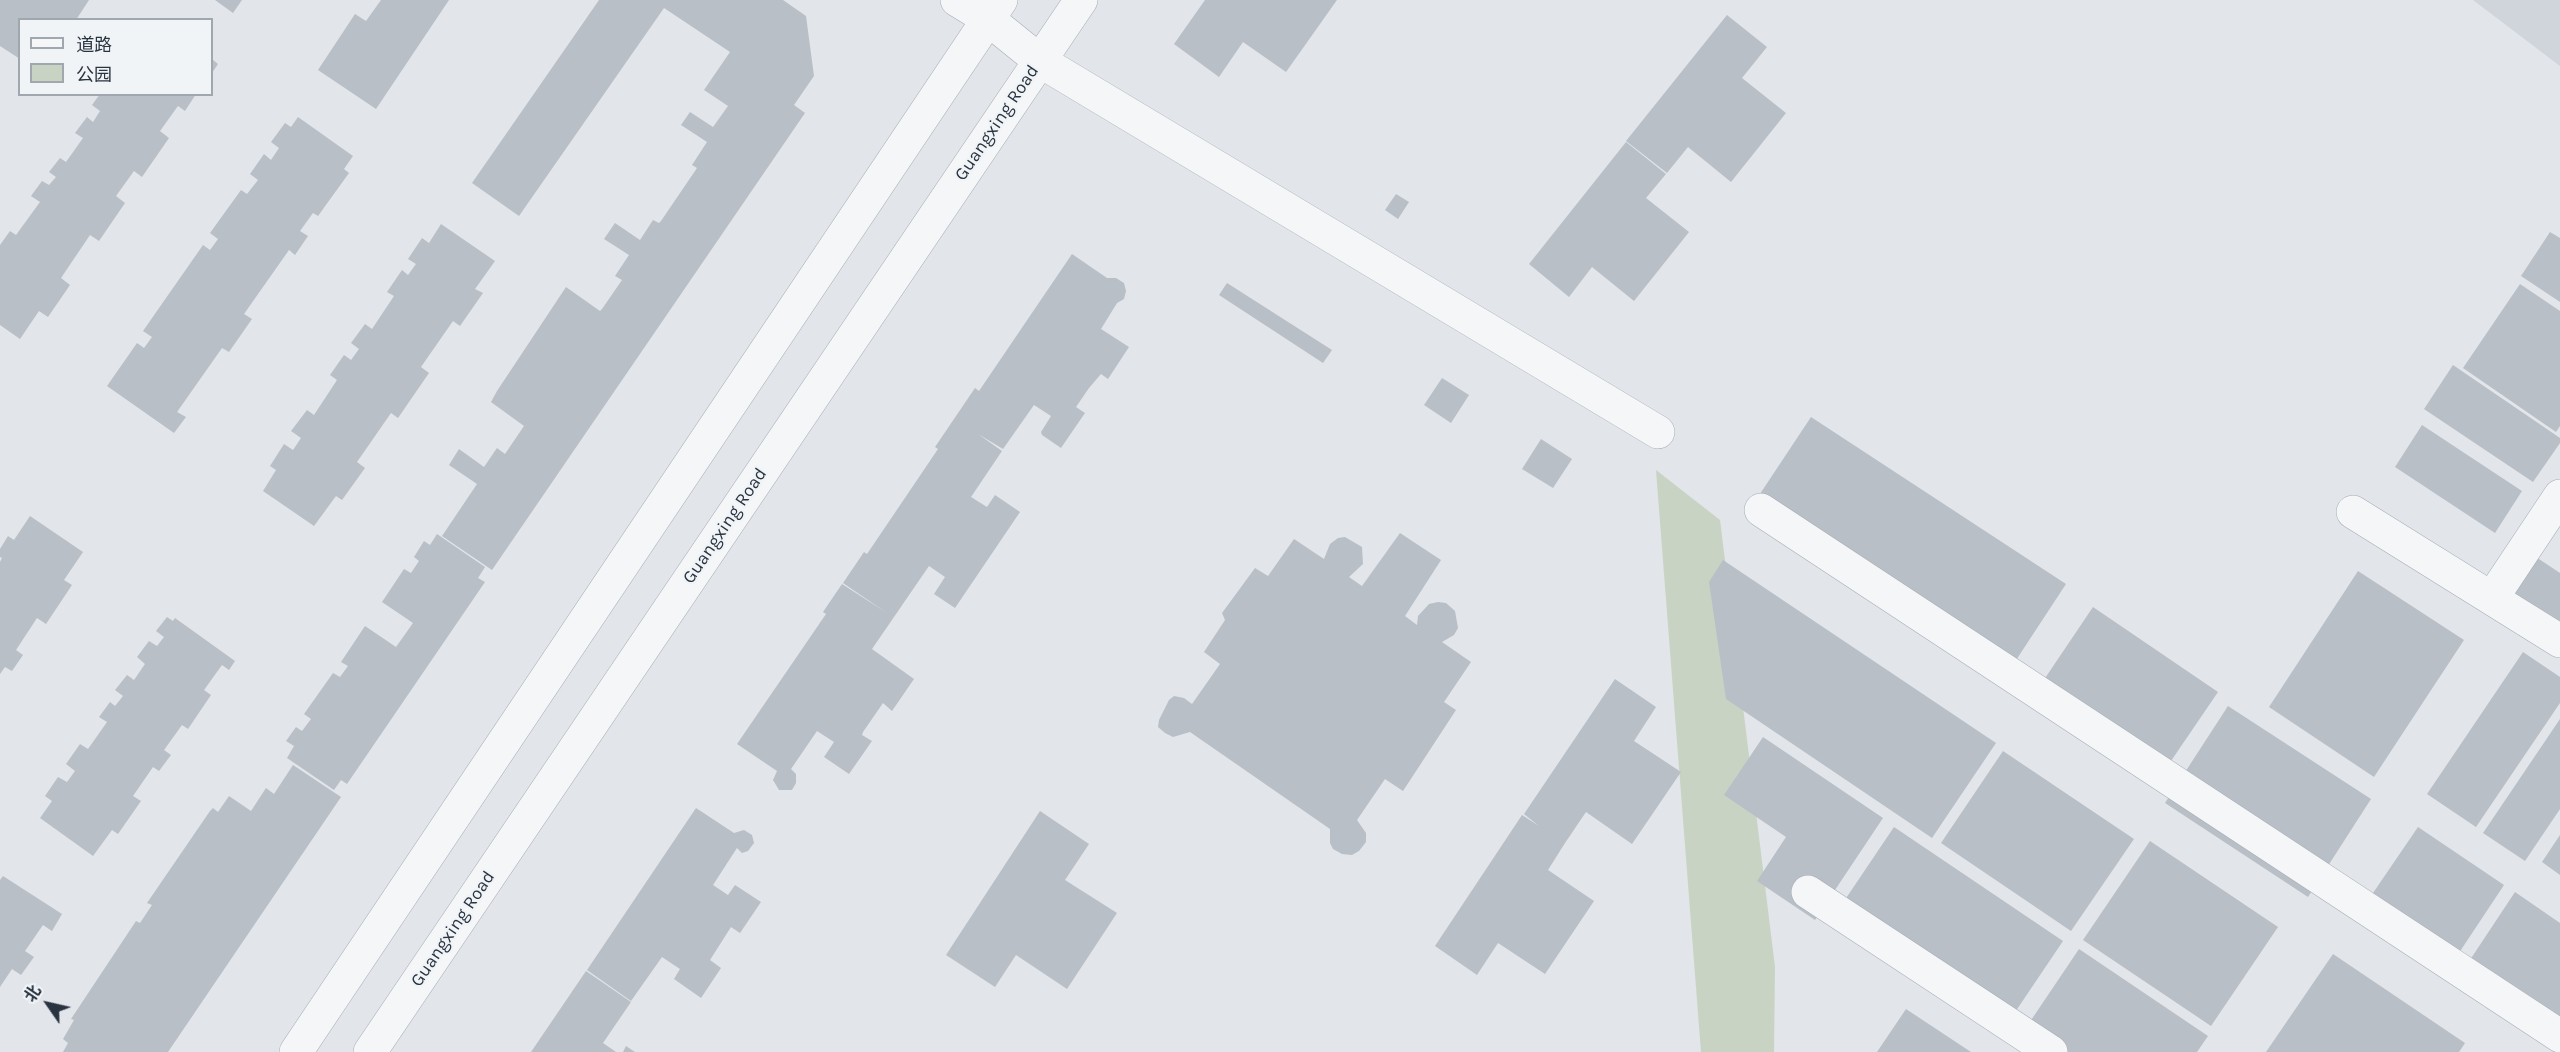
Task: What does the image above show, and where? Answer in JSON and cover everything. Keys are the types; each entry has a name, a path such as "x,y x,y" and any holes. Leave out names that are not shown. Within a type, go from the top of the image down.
{"street":[{"path":"957,0 994,9 1040,61 1658,432"},
{"name":"Guangxing Road","path":"370,1052 1081,0"},
{"path":"296,1052 994,9"},
{"path":"2492,598 2560,496"},
{"path":"1761,510 2560,1036"},
{"path":"2353,512 2560,641"},
{"path":"1808,892 2051,1052"}],"shaded area":[{"path":"2473,0 2560,0 2560,66"}],"green space":[{"path":"1656,470 1720,520 1775,967 1774,1052 1701,1052"}],"building":[{"path":"0,0 89,0 77,18 18,18 18,58 0,46"},
{"path":"215,0 242,0 233,13"},
{"path":"381,0 449,0 376,109 318,70 355,14 366,21"},
{"path":"599,0 783,0 806,16 814,76 794,105 805,113 492,570 442,536 477,484 449,465 459,449 484,467 497,448 505,454 524,426 491,402 497,391 566,287 600,311 602,309 622,280 615,276 629,255 604,239 615,223 640,240 653,220 659,223 661,221 697,168 692,165 707,142 681,125 690,112 713,127 728,106 704,90 730,52 664,8 519,216 472,183"},
{"path":"1205,0 1337,0 1286,72 1243,42 1219,77 1174,44"},
{"path":"1727,15 1767,47 1742,78 1786,113 1731,182 1688,147 1667,173 1626,141"},
{"path":"213,60 218,64 213,72"},
{"path":"99,96 195,96 185,111 178,106 160,131 169,138 142,177 134,171 116,196 125,203 99,241 90,235 61,278 70,285 48,317 39,311 20,339 0,325 0,245 10,231 16,235 40,202 31,196 42,181 49,185 56,177 49,172 60,158 66,162 83,138 75,133 87,117 93,122 100,111 92,105"},
{"path":"298,117 353,156 344,169 349,173 318,216 313,213 300,231 308,236 295,255 289,250 244,314 252,319 229,352 222,348 177,412 186,417 174,433 107,386 137,343 144,348 152,337 143,331 203,245 210,250 218,239 210,233 241,190 247,194 258,180 250,174 264,154 271,160 279,148 271,142 285,123 291,127"},
{"path":"1626,142 1666,174 1646,198 1689,232 1634,301 1592,267 1569,297 1529,264"},
{"path":"1396,194 1409,202 1398,219 1385,210"},
{"path":"441,224 495,261 475,289 483,293 460,326 453,321 421,367 429,373 398,418 391,413 357,462 365,468 342,500 336,496 314,526 263,491 276,470 270,466 284,444 293,450 301,438 291,431 307,410 314,415 337,380 330,375 344,355 351,360 359,349 351,343 365,324 372,329 394,296 387,292 402,270 408,275 416,264 408,259 422,238 429,243"},
{"path":"2550,232 2560,238 2560,302 2521,276"},
{"path":"1072,254 1107,278 1116,278 1124,283 1126,291 1124,299 1117,303 1101,329 1129,347 1108,379 1101,374 1076,407 1085,413 1061,448 1042,435 1041,432 1051,416 1034,405 1003,449 978,434 1002,451 971,497 987,507 995,495 1020,512 955,608 934,594 945,577 929,566 872,649 914,679 892,711 883,703 863,732 862,735 872,741 849,774 824,757 834,742 817,731 791,769 796,774 796,783 792,790 779,790 773,780 777,771 737,744 826,614 823,612 842,584 887,613 843,583 864,552 867,554 938,449 935,447 975,388 979,391"},
{"path":"1227,283 1332,350 1323,363 1219,295"},
{"path":"2520,284 2560,311 2560,426 2556,432 2463,368"},
{"path":"2453,365 2560,438 2560,443 2533,482 2424,409"},
{"path":"1442,378 1469,395 1451,423 1424,405"},
{"path":"1811,417 2066,584 2001,683 1746,515"},
{"path":"2422,425 2522,491 2495,533 2395,467"},
{"path":"1541,439 1572,459 1553,488 1522,469"},
{"path":"30,516 83,552 64,580 72,585 46,624 37,618 16,650 23,655 12,671 5,667 0,674 0,562 2,558 0,549 8,536 14,540"},
{"path":"1400,533 1441,560 1405,616 1417,625 1418,616 1429,604 1446,603 1455,611 1458,628 1454,635 1442,642 1471,662 1444,702 1456,710 1403,791 1385,779 1357,820 1366,833 1366,842 1359,851 1352,855 1342,854 1333,849 1330,843 1330,829 1190,732 1173,737 1165,733 1158,727 1159,720 1169,700 1174,696 1184,698 1192,704 1220,664 1204,652 1225,620 1222,613 1255,568 1268,576 1294,539 1324,559 1330,544 1338,538 1345,537 1362,547 1363,564 1349,577 1362,586"},
{"path":"437,534 485,567 478,578 485,582 347,784 341,780 334,790 287,758 294,746 286,741 296,727 302,731 311,719 304,714 333,673 340,677 348,666 341,662 365,626 396,647 413,623 382,602 404,569 411,573 419,561 414,557 424,541 430,545"},
{"path":"2536,557 2560,573 2560,627 2511,597"},
{"path":"1723,560 1996,743 1932,838 1726,699 1709,582"},
{"path":"2358,571 2464,640 2374,777 2269,707"},
{"path":"2093,607 2218,692 2156,783 2031,699"},
{"path":"167,617 173,621 175,618 235,661 229,670 222,665 204,690 211,695 188,729 182,725 164,750 171,755 159,771 153,767 133,796 141,801 118,834 112,830 93,856 40,818 52,801 45,796 58,777 67,782 75,771 66,764 80,744 88,749 107,722 99,717 110,702 115,706 123,696 115,690 127,675 134,680 145,664 137,657 149,641 157,646 164,637 156,631"},
{"path":"2523,652 2560,677 2560,703 2476,827 2427,794"},
{"path":"1615,679 1656,707 1634,741 1681,772 1632,844 1586,812 1565,843 1548,870 1594,901 1545,974 1498,943 1477,975 1435,946 1522,815 1539,826 1524,814"},
{"path":"2228,706 2371,799 2308,897 2165,803"},
{"path":"2560,719 2560,809 2525,861 2483,833"},
{"path":"1763,737 1883,818 1815,920 1757,881 1786,837 1724,795"},
{"path":"2003,751 2134,839 2071,931 1941,843"},
{"path":"293,765 341,797 168,1052 63,1052 68,1043 63,1039 74,1020 71,1019 136,921 140,923 152,905 147,903 210,811 213,808 218,812 229,796 251,811 266,788 274,794"},
{"path":"696,808 734,833 744,830 752,835 754,843 748,851 742,853 737,848 713,885 728,895 735,885 761,902 740,933 731,927 710,960 721,968 701,998 674,979 680,969 662,957 631,1001 587,970"},
{"path":"1040,811 1089,844 1065,880 1117,913 1067,989 1016,955 995,987 946,955"},
{"path":"1894,827 2063,941 1999,1036 1830,922"},
{"path":"2418,827 2504,885 2445,974 2358,915"},
{"path":"2560,835 2560,875 2542,862"},
{"path":"2150,841 2278,927 2211,1026 2083,940"},
{"path":"3,876 62,914 52,931 43,925 25,951 34,957 21,975 12,969 0,987 0,880"},
{"path":"2515,892 2560,923 2560,1052 2555,1052 2454,984"},
{"path":"2079,949 2208,1036 2197,1052 2027,1052 2015,1044"},
{"path":"2333,954 2465,1043 2459,1052 2266,1052"},
{"path":"586,971 631,1002 603,1043 616,1052 531,1052"},
{"path":"1906,1009 1971,1052 1877,1052"},
{"path":"626,1046 635,1052 623,1052"}]}
